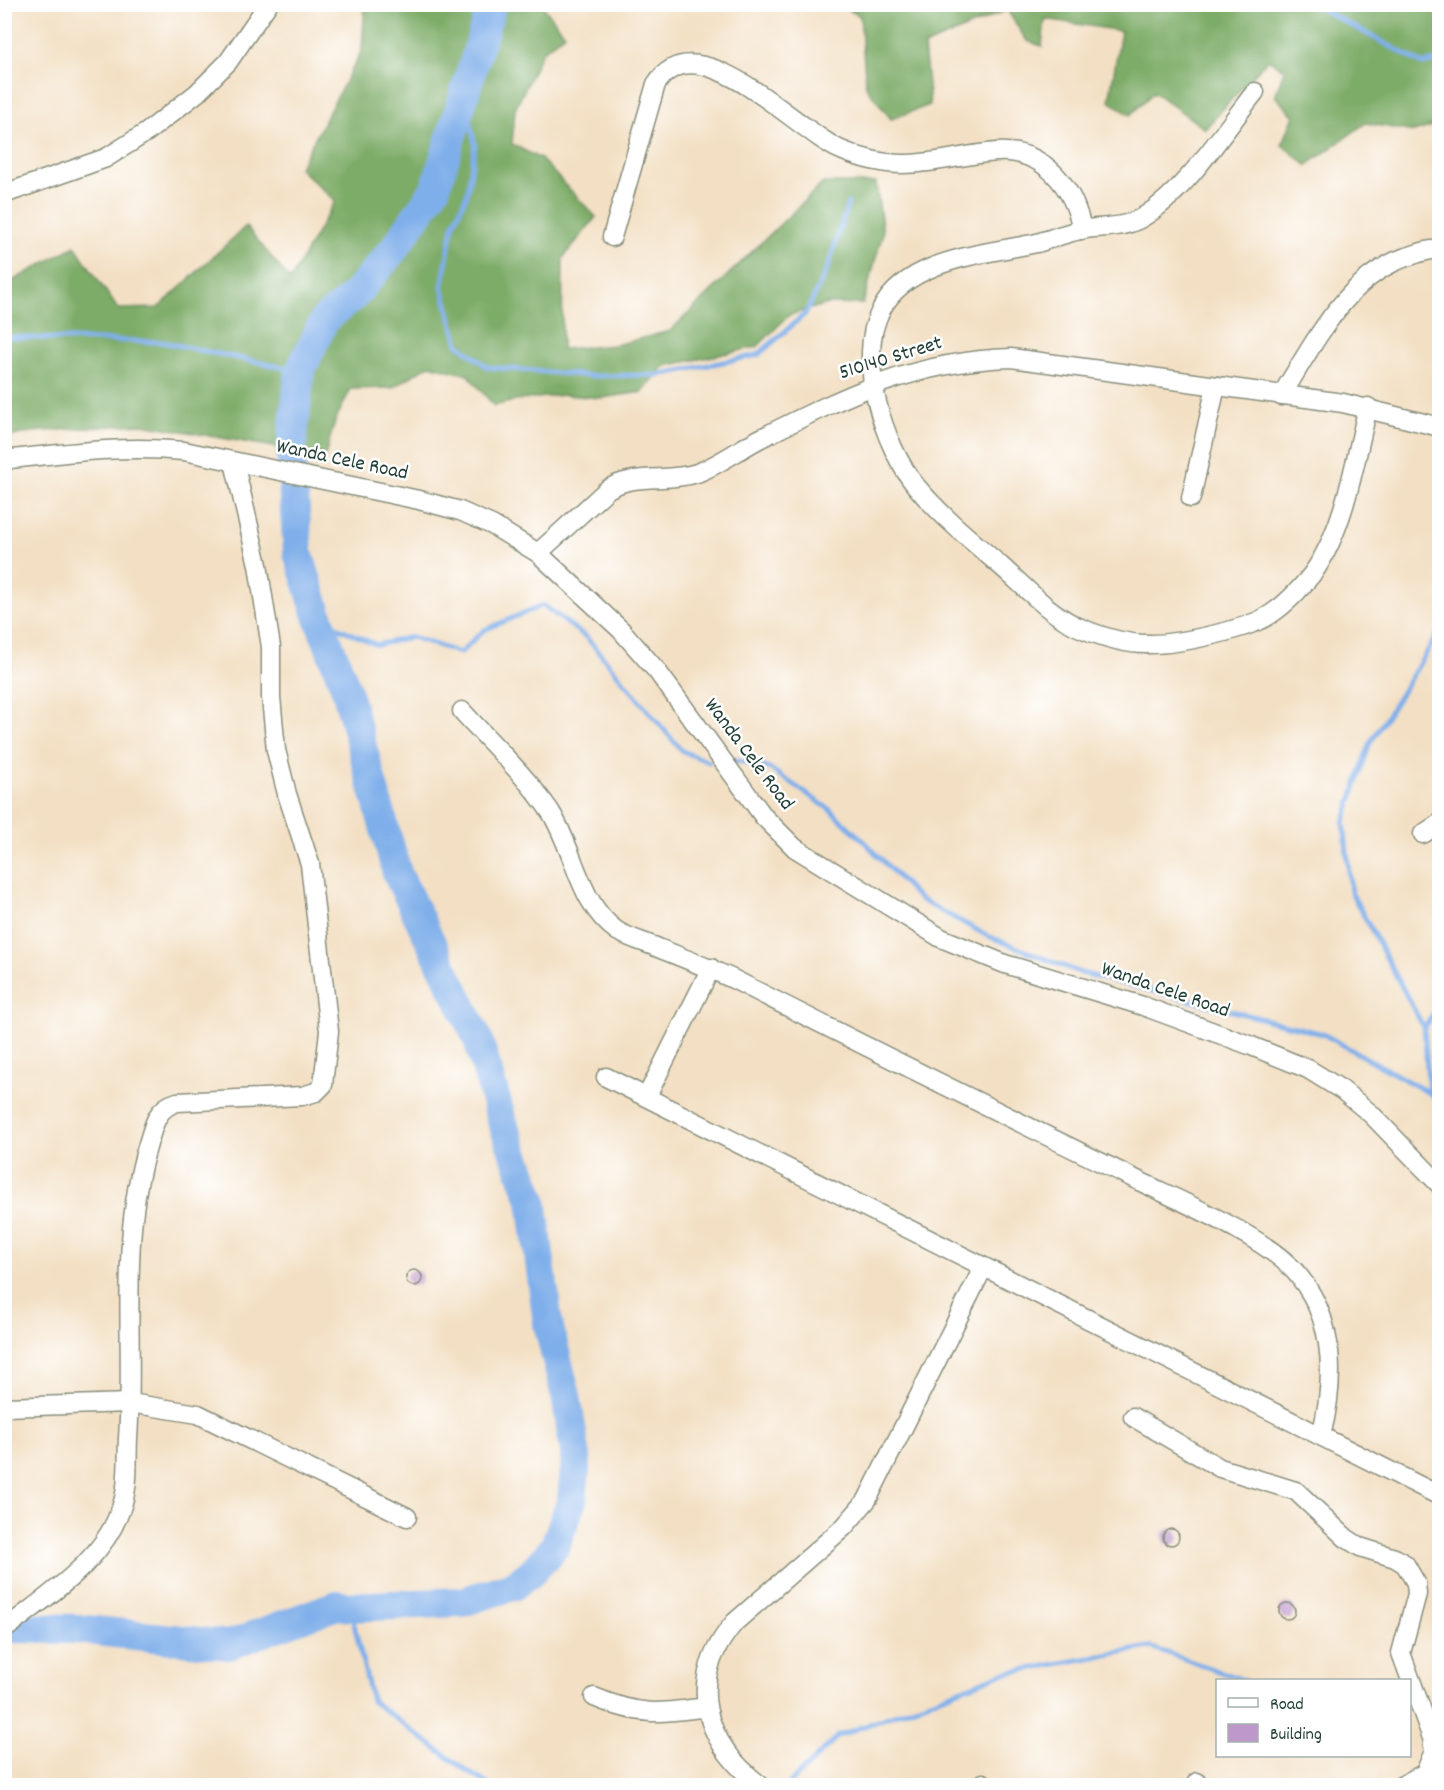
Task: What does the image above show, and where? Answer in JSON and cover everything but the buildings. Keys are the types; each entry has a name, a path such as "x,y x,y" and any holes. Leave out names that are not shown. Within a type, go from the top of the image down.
{"street":[{"path":"4,194 106,159 147,132 197,93 228,62 268,4"},
{"path":"612,237 656,84 663,72 674,65 688,63 713,68 738,81 840,150 872,160 900,164 925,163 999,152 1026,156 1050,168 1065,184 1078,208 1082,230"},
{"path":"1255,92 1180,185 1141,219 1110,228 1082,230 961,259 919,273 893,292 881,310 872,332 873,385 897,455 914,484 934,507 1044,605 1080,628 1114,640 1147,644 1232,629 1269,616 1294,595 1315,570 1347,496 1368,407"},
{"path":"1281,396 1332,316 1356,288 1380,268 1404,257 1432,249 1440,250"},
{"name":"510140 Street","path":"538,552 608,489 621,482 696,473 837,399 935,366 979,359 1011,358 1368,407 1440,427"},
{"path":"1191,498 1216,386"},
{"name":"Wanda Cele Road","path":"4,460 108,448 144,447 184,451 460,511 492,525 538,552 621,630 657,671 764,817 795,848 940,938 1005,964 1164,1014 1308,1069 1342,1090 1371,1114 1440,1185"},
{"path":"4,1630 89,1562 105,1540 123,1501 130,1403 128,1289 130,1234 139,1174 158,1113 167,1105 177,1102 302,1096 316,1092 323,1085 326,1071 328,1030 310,864 287,794 276,750 271,697 271,647 258,565 234,462"},
{"path":"462,711 548,808 559,826 588,898 600,917 620,933 711,968 1186,1204 1265,1246 1282,1258 1310,1290 1321,1313 1328,1339 1330,1396 1321,1436"},
{"path":"1423,834 1440,823"},
{"path":"647,1096 711,968"},
{"path":"606,1077 1440,1496"},
{"path":"761,1785 734,1762 721,1745 706,1707 708,1669 721,1638 773,1587 844,1527 867,1500 984,1268"},
{"path":"4,1407 130,1403 198,1414 407,1517"},
{"path":"1132,1417 1220,1468 1296,1491 1346,1538 1360,1547 1395,1558 1405,1564 1416,1583 1417,1594 1401,1653 1410,1679"},
{"path":"1401,1785 1432,1776 1434,1751 1432,1738 1411,1680"},
{"path":"594,1697 638,1712 659,1713 706,1707"}],"green space":[{"path":"365,5 542,5 565,34 542,52 515,110 512,144 541,159 596,217 563,258 562,349 615,345 670,331 823,183 876,183 883,233 863,304 828,304 789,315 757,347 665,366 642,392 602,398 564,395 518,400 494,406 468,375 429,365 393,388 351,389 335,421 325,456 142,424 31,432 5,438 5,285 75,246 118,309 158,308 246,226 290,280 335,201 299,168 362,50"},
{"path":"840,5 1439,5 1439,127 1435,125 1414,132 1366,123 1307,165 1282,145 1294,116 1275,96 1284,70 1268,59 1205,129 1154,92 1130,115 1109,101 1121,31 1045,19 1042,46 1027,41 1007,10 924,46 930,105 891,119 866,87 860,16"}],"waterway":[{"path":"4,1628 77,1629 229,1645 337,1605 350,1607 462,1602 513,1586 531,1573 554,1548 572,1500 576,1458 566,1396 548,1324 532,1200 502,1121 478,1039 397,873 346,689 319,619 298,553 291,452 300,371 325,319 354,296 394,249 435,189 492,4"},
{"path":"1312,4 1423,64 1440,60"},
{"path":"464,98 475,144 467,194 453,226 442,287 458,344 487,367 592,376 659,375 758,355 806,313 828,267 848,203"},
{"path":"4,337 162,342 300,371"},
{"path":"319,619 377,645 412,637 460,653 484,630 543,605 587,638 682,751 709,762"},
{"path":"1429,1093 1424,1028 1351,892 1344,823 1369,745 1438,634"},
{"path":"735,760 769,768 829,809 864,841 919,899 988,936 1081,973 1323,1034 1429,1093 1440,1103"},
{"path":"1424,1028 1440,1005"},
{"path":"350,1607 372,1701 464,1769 491,1786"},
{"path":"788,1785 838,1736 1001,1674 1150,1647 1241,1679"}]}
